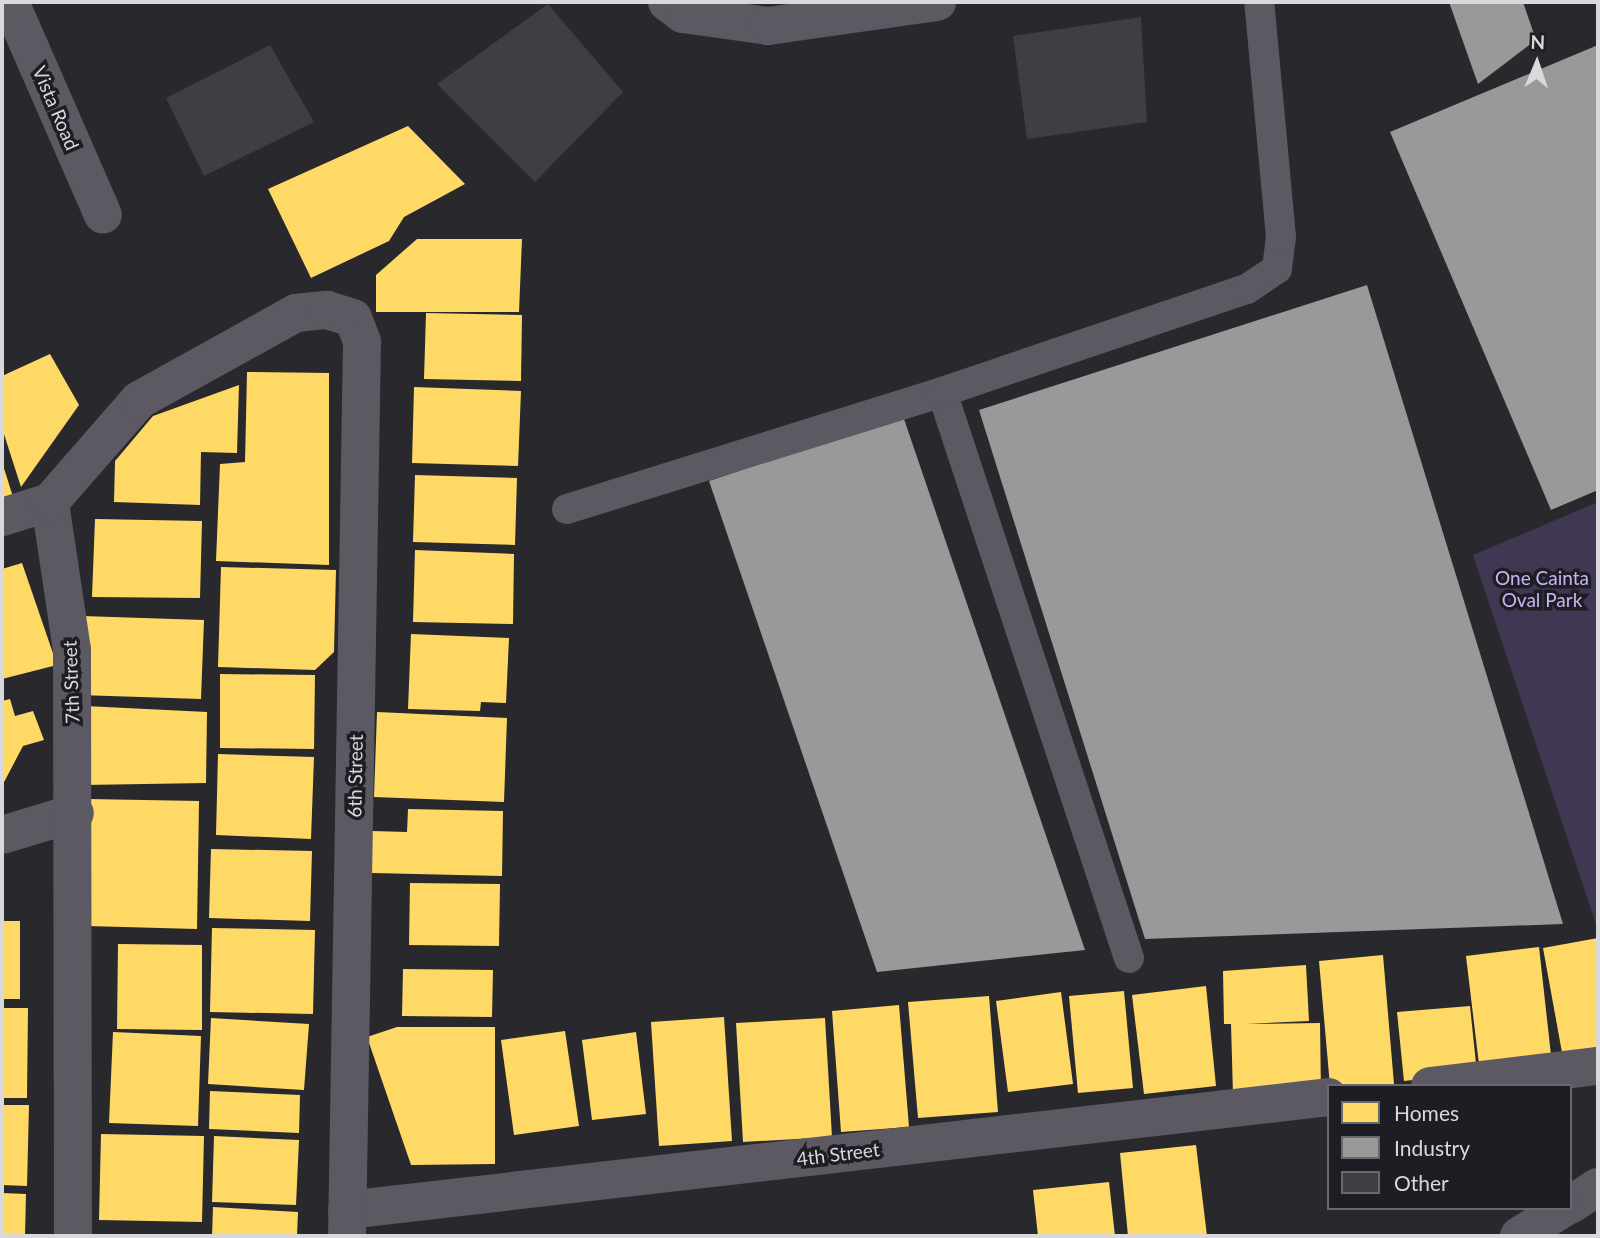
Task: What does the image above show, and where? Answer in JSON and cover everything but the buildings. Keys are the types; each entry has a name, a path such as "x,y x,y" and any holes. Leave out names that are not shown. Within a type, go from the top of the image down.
{"street":[{"path":"667,2 683,14 768,26 937,2"},
{"name":"Vista Road","path":"10,5 103,215"},
{"name":"6th Street","path":"50,502 139,400 296,313 327,310 352,318 362,342 362,368 347,1223"},
{"path":"2,517 50,502"},
{"name":"7th Street","path":"50,502 72,650 75,813 73,1236"},
{"path":"2,835 75,813"},
{"path":"1458,1084 1595,1074"},
{"name":"4th Street","path":"347,1223 1327,1097"},
{"path":"1572,1204 1598,1188"},
{"path":"1519,1236 1561,1210"}],"lane":[{"path":"567,509 942,392 1247,289 1277,269 1281,237 1259,2"},
{"path":"942,392 1129,958"}],"green space":[{"name":"One Cainta Oval Park","path":"1598,502 1598,930 1473,555"}]}
